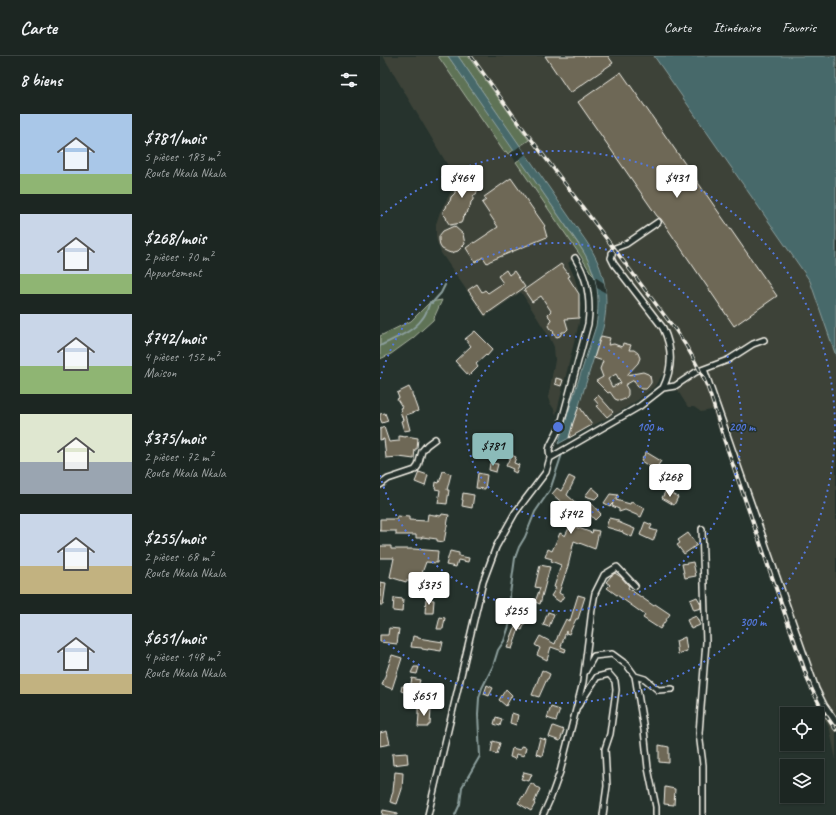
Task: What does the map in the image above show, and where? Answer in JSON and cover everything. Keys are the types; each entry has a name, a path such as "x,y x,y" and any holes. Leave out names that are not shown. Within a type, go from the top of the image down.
{"street":[{"path":"658,222 626,244 616,248 612,252 612,258 614,264 663,328 666,335 670,348 671,362 663,388"},
{"path":"428,815 483,582 496,548 515,513 546,472 550,458 550,446 561,424 588,324 590,315 587,286 575,258"},
{"path":"550,458 640,406 663,388 675,386 696,372 728,360 753,344 764,340"},
{"path":"704,369 816,689 824,705 836,722"},
{"path":"380,485 388,479 415,470 418,466 422,451 434,439"},
{"path":"702,529 706,642 699,733 703,765 702,815"},
{"path":"543,815 560,772 576,710 584,675 595,592 604,575 617,566 635,586"},
{"path":"584,675 594,656 612,654 627,665 635,676 656,815"},
{"path":"576,710 597,677 609,674 615,681 616,690 610,734 605,749 607,786 602,815"},
{"path":"635,676 645,679 658,690 672,689"}],"shaded area":[{"path":"383,56 438,56 504,151 506,150 508,154 510,153 580,255 568,263 574,276 581,305 579,323 556,415 548,398 555,360 554,347 550,338 521,292 485,317 441,253 436,237 436,224 440,212 457,181"},
{"path":"468,56 654,56 810,281 836,356 836,760 830,730 824,717 824,707 819,707 807,682 712,410 701,412 694,407 688,407 669,377 663,374 654,387 638,400 619,412 569,438 604,328 607,299 604,278 592,249 520,146 528,139"}],"green space":[{"path":"438,56 448,56 514,150 508,154 506,151 504,152"},
{"path":"458,56 468,56 529,140 520,146"},
{"path":"520,159 585,254 595,277 516,162"},
{"path":"442,300 433,320 413,338 391,354 380,359 380,336 411,321 430,302"}],"water":[{"path":"448,56 458,56 586,241 602,272 606,294 603,328 569,438 558,444 596,326 598,294 594,275 580,246"},
{"path":"654,56 836,56 836,356 810,281"}],"pier":[{"path":"520,146 526,154 518,160 512,152"},
{"path":"595,277 604,283 606,293 597,288"}],"building":[{"path":"545,56 608,56 613,63 570,93"},
{"path":"621,72 777,296 734,326 661,219 657,216 578,102"},
{"path":"473,173 477,174 477,180 481,183 481,186 477,189 477,193 473,196 470,207 461,223 450,225 443,214 443,211 455,193 455,190 459,187 462,176 465,174 470,176"},
{"path":"511,178 545,226 547,237 487,263 483,257 475,262 466,248 498,227 482,203 486,200 484,197"},
{"path":"454,226 463,234 465,244 458,251 451,253 442,249 440,246 439,236 443,231"},
{"path":"561,264 570,276 568,277 579,294 579,318 565,319 568,329 557,337 554,335 553,330 548,326 551,319 548,314 551,311 541,296 532,302 524,290"},
{"path":"506,270 509,275 514,271 525,287 485,315 468,290 477,284 482,292 485,290 488,293 503,283 498,276"},
{"path":"475,331 493,349 487,356 486,355 476,364 478,367 469,376 455,361 471,346 465,339"},
{"path":"601,336 610,338 608,345 614,344 622,347 623,343 631,345 629,350 634,350 638,353 640,358 638,363 627,375 643,372 650,376 651,383 646,389 641,389 637,386 634,380 625,385 628,390 628,395 625,399 620,401 615,399 610,392 608,393 596,381 603,377 600,369 603,361 594,358","holes":["616,374 621,383 612,387 608,379"]},
{"path":"556,378 563,380 561,386 555,384"},
{"path":"409,387 418,411 406,415 410,430 404,431 400,411 400,408 402,407 397,399 399,398 397,393"},
{"path":"598,395 613,412 607,417 597,406 599,405 594,399"},
{"path":"579,406 592,425 569,438 573,423"},
{"path":"385,413 388,421 382,423 380,414"},
{"path":"384,427 389,442 399,441 399,436 418,438 414,459 399,457 386,458 384,439 380,440 380,429"},
{"path":"646,452 661,461 655,470 641,461"},
{"path":"511,455 516,457 514,463 519,465 516,473 512,471 513,469 506,466"},
{"path":"490,463 498,464 496,472 489,470"},
{"path":"443,471 451,474 447,490 449,490 447,504 438,503 440,490 435,489 436,482 439,483"},
{"path":"419,472 428,475 425,486 415,482"},
{"path":"478,473 487,475 485,489 476,488"},
{"path":"569,476 575,479 567,495 582,508 589,501 601,514 595,520 587,511 581,517 576,527 592,533 593,530 599,531 595,549 574,541 559,593 564,596 560,602 551,596 556,588 554,587 561,565 551,561 552,559 545,557 548,549 552,551 560,533 565,536 574,518 562,508 565,505 552,494 557,488 561,491"},
{"path":"592,487 600,494 595,499 585,496"},
{"path":"666,490 678,497 674,505 662,498"},
{"path":"463,493 474,495 472,508 462,506"},
{"path":"610,494 618,495 616,500 630,504 631,502 645,508 641,517 625,510 619,512 619,509 612,506 613,503 610,506 604,503"},
{"path":"428,514 441,516 442,514 449,515 444,542 437,541 437,539 422,537 416,538 416,535 396,535 396,531 380,531 380,519 397,519 397,516 409,517 409,520 427,521"},
{"path":"609,518 618,520 618,522 635,529 632,537 623,532 606,527"},
{"path":"645,522 652,525 650,529 657,531 653,541 640,535"},
{"path":"688,533 697,545 684,554 677,545 680,543 678,540"},
{"path":"380,546 391,546 391,549 438,551 437,563 426,562 422,573 434,574 433,579 421,578 419,582 406,582 390,577 394,558 380,558"},
{"path":"450,551 459,553 459,556 469,558 468,562 458,560 456,567 446,565"},
{"path":"693,562 696,576 685,578 682,564"},
{"path":"540,565 550,567 540,604 535,602 540,588 535,587"},
{"path":"615,573 629,586 628,588 654,606 655,604 670,614 660,629 643,618 645,615 607,588 610,585 606,582"},
{"path":"380,582 386,583 383,605 380,605"},
{"path":"578,595 585,597 578,619 576,619 569,634 566,633 566,631 561,647 566,649 565,652 551,647 547,660 537,655 540,648 535,645 540,636 555,644 566,619 570,621"},
{"path":"697,597 701,604 701,608 694,610 690,600"},
{"path":"394,598 403,599 402,612 393,611"},
{"path":"426,599 434,600 433,613 425,613"},
{"path":"548,612 554,614 549,627 543,625"},
{"path":"696,616 700,625 691,629 687,620"},
{"path":"440,617 445,618 443,629 437,629"},
{"path":"519,617 526,620 522,630 519,629 512,649 507,648"},
{"path":"389,628 399,629 397,644 380,642 380,635 388,635"},
{"path":"413,636 443,642 441,651 411,647"},
{"path":"685,637 687,651 678,654 676,641"},
{"path":"392,655 402,658 392,689 382,685"},
{"path":"414,667 419,667 417,674 411,673"},
{"path":"542,670 550,674 539,697 532,695"},
{"path":"412,678 420,680 416,694 401,691 402,686 410,688"},
{"path":"487,685 493,688 489,696 484,694"},
{"path":"506,689 512,695 506,706 499,700"},
{"path":"418,707 431,709 430,725 428,725 428,727 418,727"},
{"path":"551,707 560,710 556,721 547,718"},
{"path":"512,713 518,715 516,725 510,723"},
{"path":"496,717 502,719 500,726 494,724"},
{"path":"553,726 564,730 560,741 549,737"},
{"path":"387,731 390,744 380,746 380,733"},
{"path":"540,738 546,740 542,756 536,754"},
{"path":"493,741 500,743 497,754 491,752"},
{"path":"659,745 669,747 669,763 659,762"},
{"path":"521,746 526,747 524,756 516,754 515,759 510,757 512,748 520,750"},
{"path":"407,753 408,763 393,765 392,754"},
{"path":"395,772 403,773 402,789 397,804 390,802"},
{"path":"524,772 532,774 529,781 521,779"},
{"path":"531,783 540,789 531,811 518,803 523,796 524,797"},
{"path":"665,787 675,789 674,805 664,804"},
{"path":"383,810 398,813 398,815 382,815"}],"waterway":[{"path":"380,346 408,332 418,324 425,316 430,302 432,303 441,293 445,285"},
{"path":"455,815 460,804 462,787 480,756 478,714 479,698 509,626 511,616 510,594 515,558 535,512 550,490 562,454"}],"railway":[{"path":"471,56 513,115 689,350 711,397 723,437 808,681 817,700 836,730"}]}
